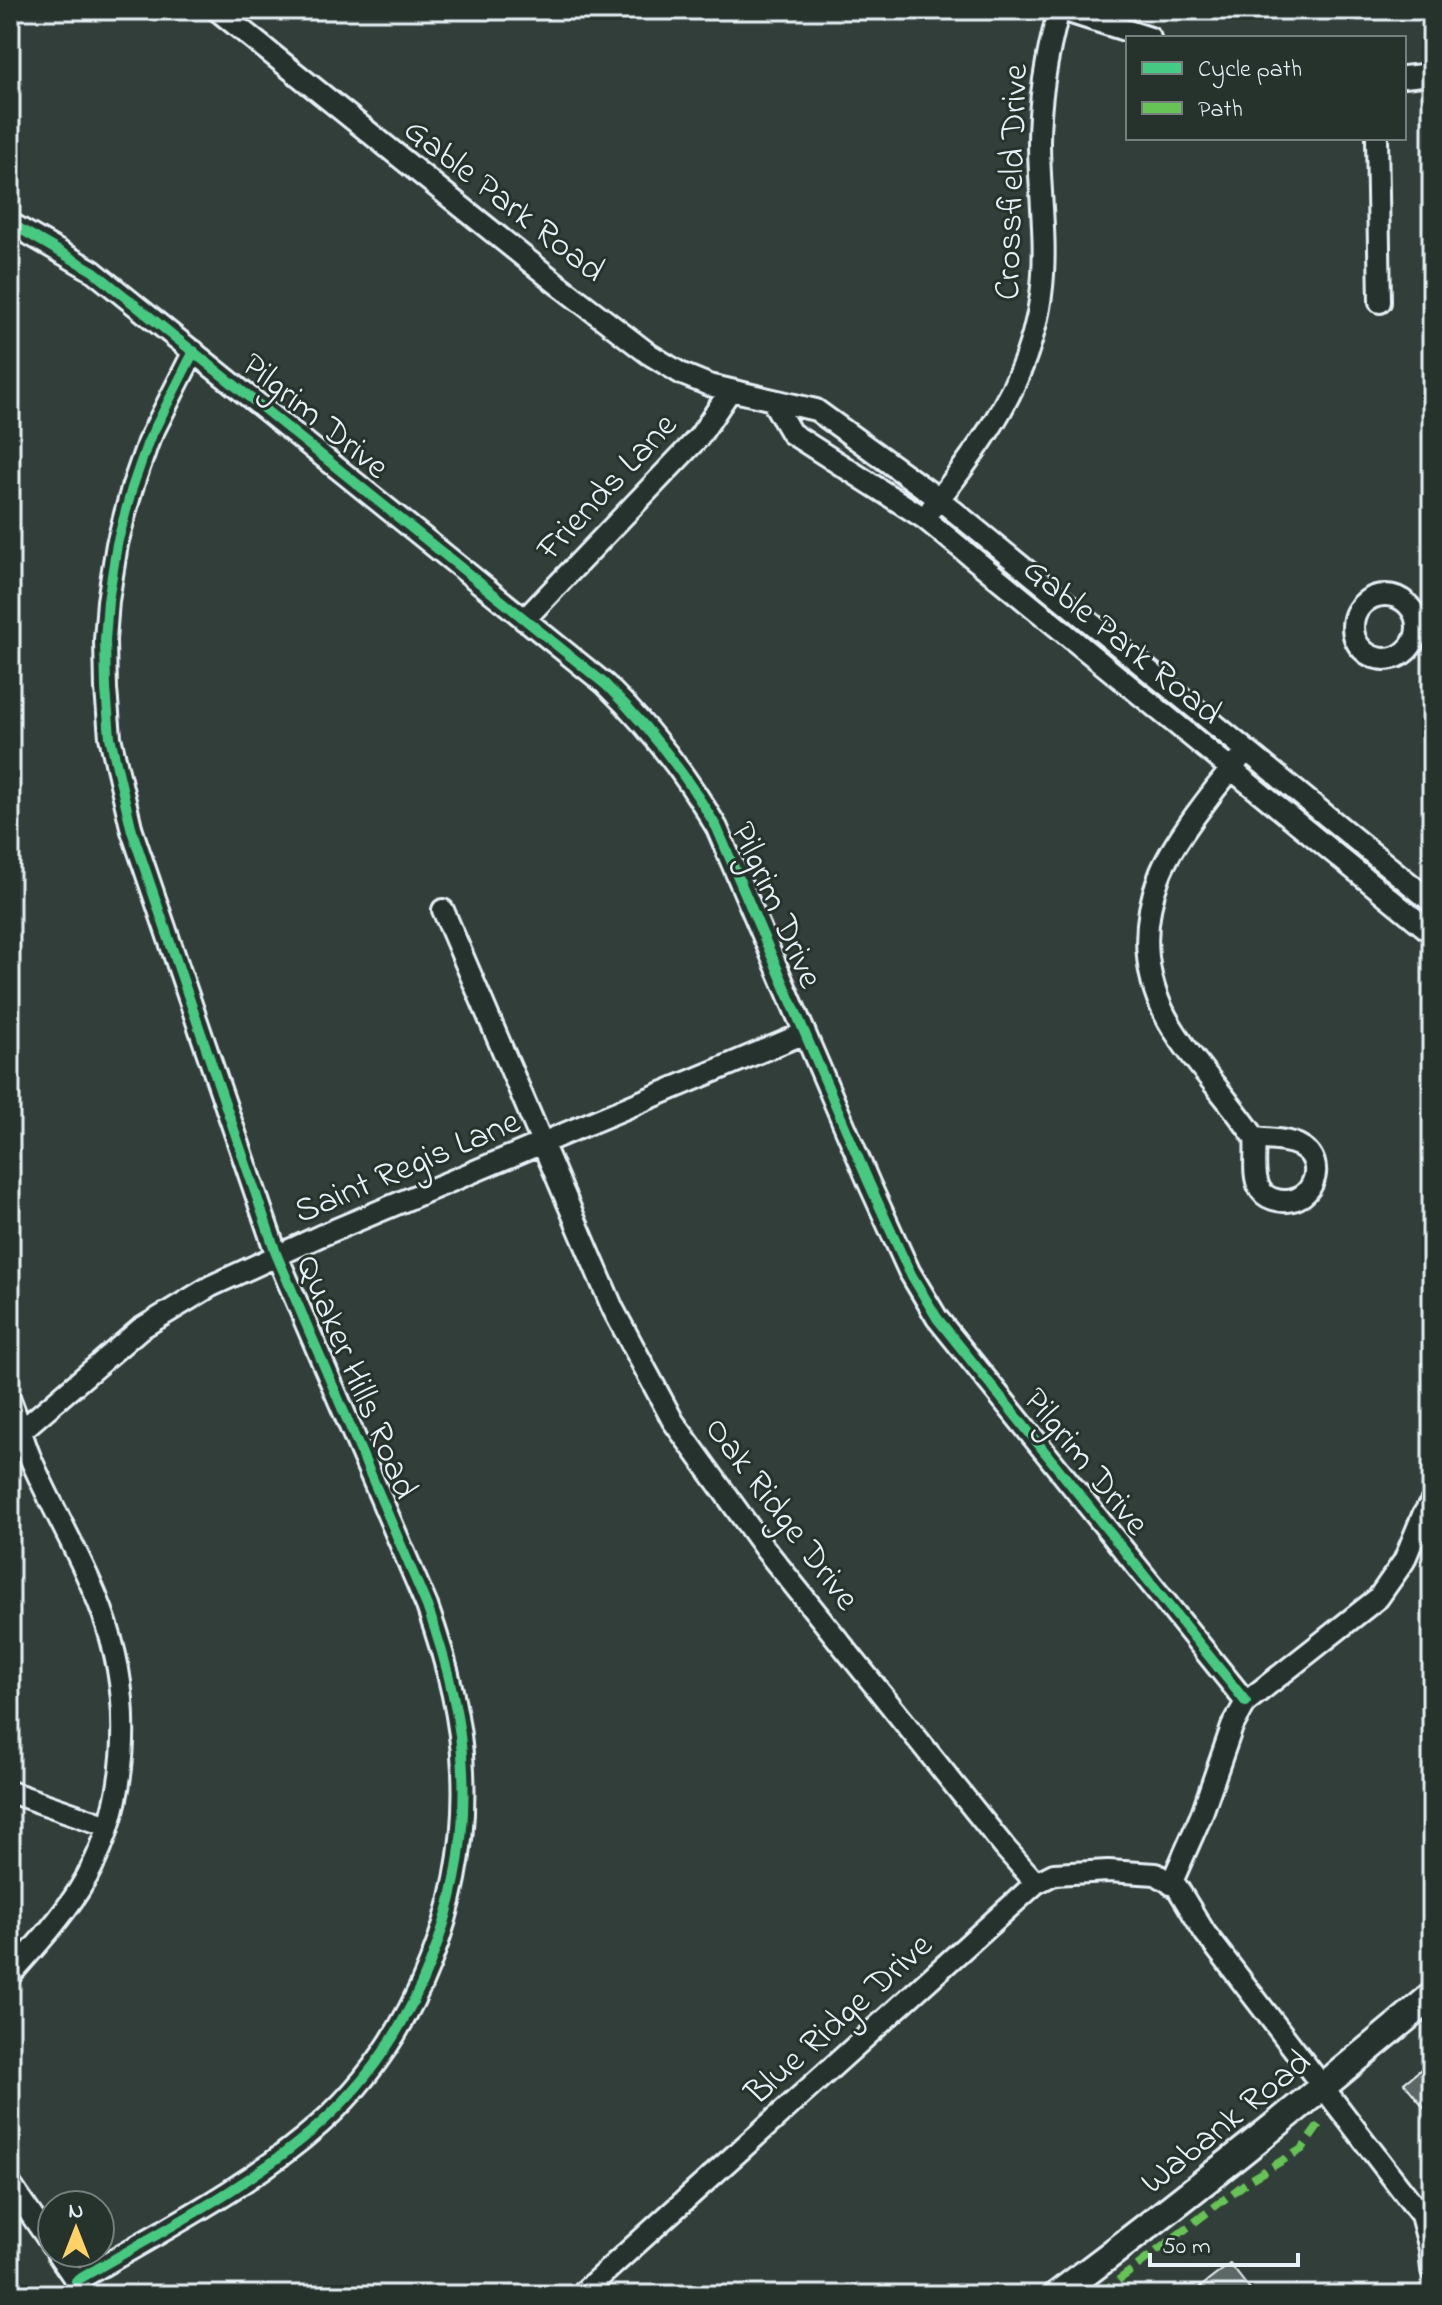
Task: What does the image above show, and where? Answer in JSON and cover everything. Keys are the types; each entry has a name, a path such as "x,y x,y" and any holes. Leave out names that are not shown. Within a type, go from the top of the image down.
{"street":[{"name":"Gable Park Road","path":"217,10 649,354 682,374 730,391 816,410 939,499 1432,902"},
{"path":"1060,10 1144,36"},
{"name":"Crossfield Drive","path":"924,518 974,456 1003,410 1036,326 1042,293 1044,249 1039,141 1041,87 1046,55 1060,10"},
{"path":"1406,77 1432,74"},
{"path":"1377,140 1380,302"},
{"name":"Pilgrim Drive","path":"10,223 93,271 614,693 641,719 692,785 736,870 909,1271 937,1318 1246,1702"},
{"name":"Quaker Hills Road","path":"81,2288 252,2176 311,2131 340,2104 382,2053 412,2003 437,1947 453,1889 462,1819 463,1771 458,1723 444,1655 427,1606 277,1256 132,831 110,737 106,689 108,601 117,544 148,442 194,351"},
{"name":"Friends Lane","path":"524,620 699,437 730,391"},
{"name":"Gable Park Road","path":"773,402 791,433 924,518 1432,933"},
{"path":"1246,751 1173,849 1159,876 1150,913 1147,948 1150,980 1162,1011 1177,1036 1255,1138"},
{"name":"Oak Ridge Drive","path":"443,910 613,1309 673,1421 765,1549 1036,1883"},
{"name":"Saint Regis Lane","path":"21,1431 140,1329 211,1286 805,1033"},
{"path":"10,1400 30,1457 102,1609 117,1661 125,1718 118,1787 100,1851 79,1890 10,1975"},
{"path":"1432,1501 1404,1561 1378,1598 1246,1702 1232,1727 1201,1816 1171,1884 1177,1887 1205,1933 1322,2089 1421,2215 1429,2228 1432,2270"},
{"path":"10,1792 108,1826"},
{"name":"Blue Ridge Drive","path":"580,2295 1036,1883 1054,1874 1108,1871 1156,1874 1171,1884"},
{"name":"Wabank Road","path":"1057,2295 1322,2089 1432,1996"},
{"path":"10,2184 36,2222"},
{"path":"68,2269 81,2288"}],"building":[{"path":"1432,2060 1432,2117 1404,2083"},
{"path":"1230,2264 1254,2295 1190,2295"}],"marked path":[{"path":"1099,2295 1251,2179 1302,2149 1319,2125"}],"cycle path":[{"path":"10,223 93,271 605,684 637,717 680,770 717,828 869,1183 909,1271 937,1318 1246,1702"},
{"path":"76,2281 263,2169 320,2124 354,2089 384,2051 430,1963 446,1916 457,1868 463,1819 459,1729 434,1626 277,1256 132,831 110,737 105,640 117,544 148,442 194,351"}]}
